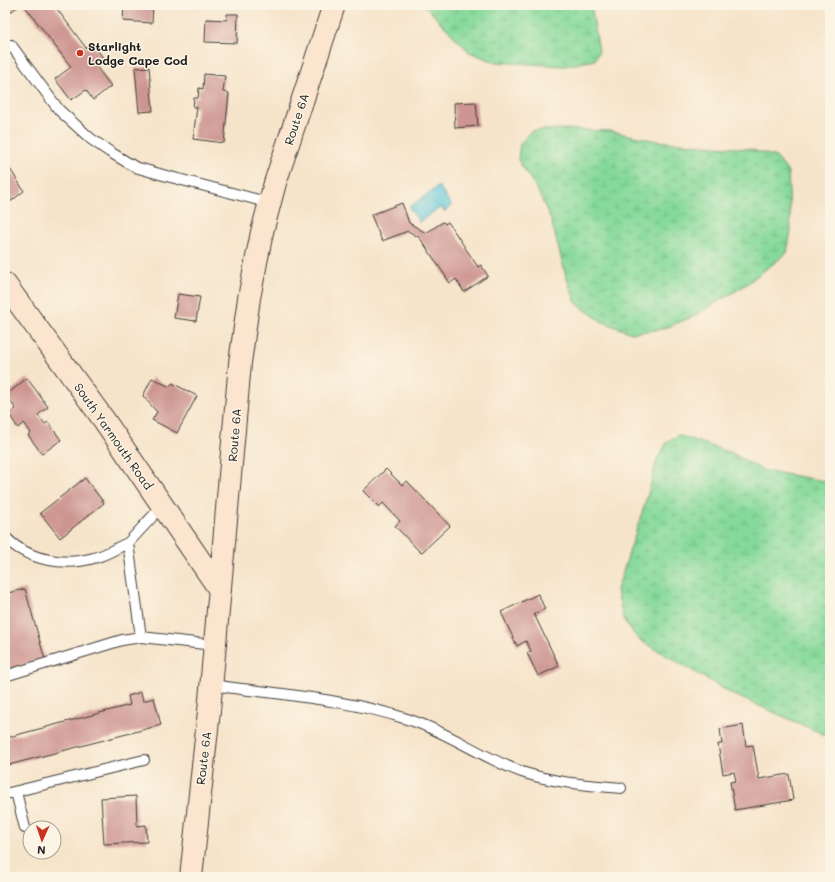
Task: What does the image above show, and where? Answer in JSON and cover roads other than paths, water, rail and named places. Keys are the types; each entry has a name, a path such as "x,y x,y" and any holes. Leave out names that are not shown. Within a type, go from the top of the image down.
{"main road":[{"name":"Route 6A","path":"191,877 211,685 240,363 253,273 270,203 334,5"},
{"name":"South Yarmouth Road","path":"5,284 104,420 163,504 220,590"}],"lane":[{"path":"5,49 11,45 59,110 91,139 110,152 136,167 163,176 270,203"},
{"path":"5,538 13,546 37,558 71,562 98,557 128,543 163,504"},
{"path":"128,543 141,637"},
{"path":"5,676 122,640 141,637 214,645"},
{"path":"211,685 370,709 409,719 437,729 487,757 525,773 571,783 621,788"},
{"path":"5,794 144,760"},
{"path":"16,792 23,820"}],"water":[{"path":"439,186 452,206 444,211 441,207 419,222 409,207"}],"place":[{"name":"Starlight Lodge Cape Cod","path":"80,53"}]}
